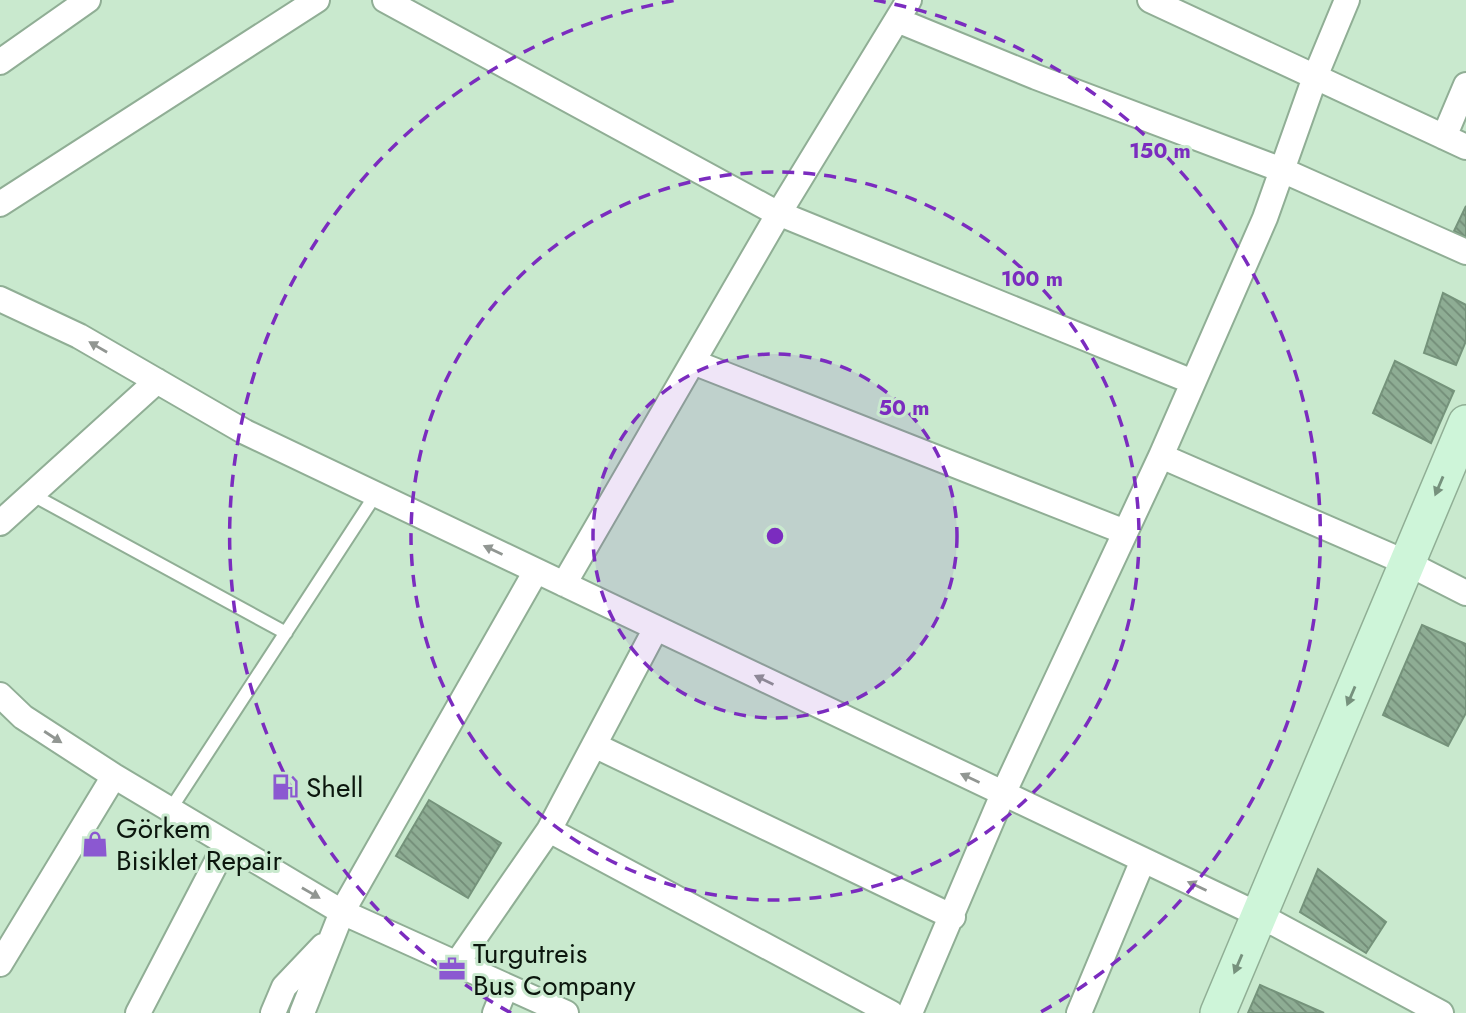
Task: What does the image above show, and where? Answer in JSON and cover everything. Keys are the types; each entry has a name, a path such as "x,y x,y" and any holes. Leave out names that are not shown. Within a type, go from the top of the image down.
{"main road":[{"path":"1218,1013 1466,423"}],"street":[{"path":"0,62 89,0"},
{"path":"0,204 317,0"},
{"path":"385,0 779,213 1193,382"},
{"path":"1150,0 1455,142 1466,85"},
{"path":"910,1013 953,917 1003,793 1161,456 1265,218 1315,77 1347,0"},
{"path":"565,584 779,213 903,10 1036,77 1282,170 1466,252"},
{"path":"0,299 79,337 245,432 1259,915 1441,1013"},
{"path":"693,362 1125,531"},
{"path":"0,523 157,382"},
{"path":"1161,456 1407,563 1466,593"},
{"path":"302,1013 342,912 536,571"},
{"path":"457,964 549,830 656,628"},
{"path":"0,695 23,717 114,776 342,912 566,1013"},
{"path":"594,745 953,917"},
{"path":"0,964 114,776"},
{"path":"549,830 891,1013"},
{"path":"138,1013 226,844"},
{"path":"1079,1013 1143,860"},
{"path":"273,1013 284,987 333,936"},
{"path":"495,1013 506,986"}],"lane":[{"path":"31,494 286,633"},
{"path":"170,810 376,494"}],"building":[{"path":"1466,206 1466,237 1454,231"},
{"path":"1443,293 1466,305 1466,341 1456,365 1424,353"},
{"path":"1395,361 1454,391 1431,443 1373,413"},
{"path":"1422,625 1466,644 1466,713 1448,746 1383,715"},
{"path":"429,800 501,843 468,898 396,856"},
{"path":"1318,869 1386,922 1366,953 1300,912"},
{"path":"1260,985 1324,1013 1248,1013"}],"place":[{"name":"Shell","path":"285,787"},
{"name":"Görkem Bisiklet Repair","path":"95,844"},
{"name":"Turgutreis Bus Company","path":"452,969"}]}
